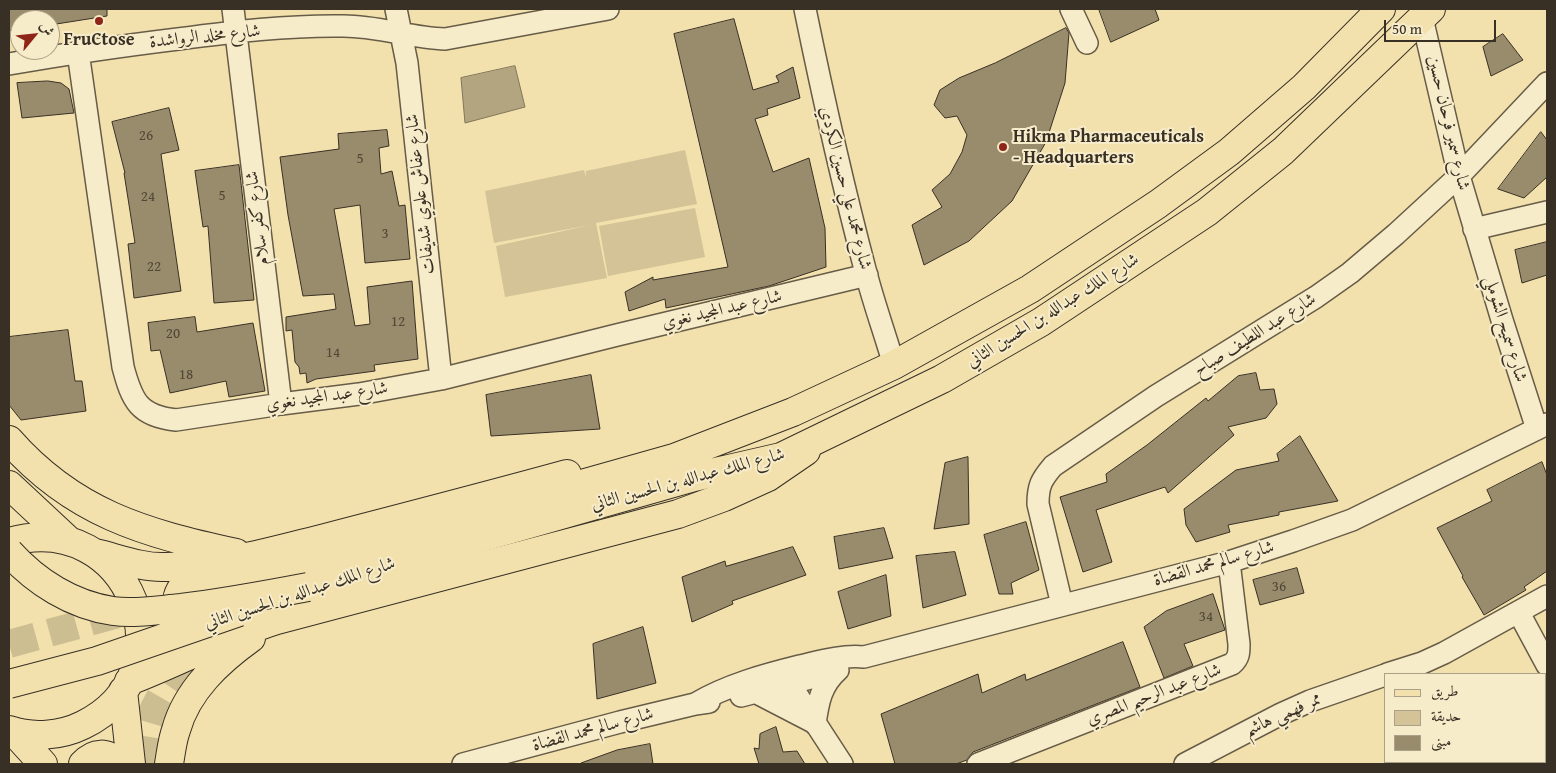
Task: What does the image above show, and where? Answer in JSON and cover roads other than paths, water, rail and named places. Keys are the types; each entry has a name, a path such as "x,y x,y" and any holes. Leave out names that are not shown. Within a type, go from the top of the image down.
{"main road":[{"name":"شارع الملك عبدالله بن الحسين الثاني","path":"206,590 259,570 674,458 793,412 894,365 1030,289 1111,236 1229,152 1304,87 1381,9"},
{"name":"شارع الملك عبدالله بن الحسين الثاني","path":"9,684 96,661 143,646 308,587 694,477 781,457 824,437 942,379 1041,322 1207,212 1283,151 1427,13"},
{"path":"126,686 230,636 277,620 678,514 724,497 768,477 824,437"},
{"path":"9,440 46,477 63,490 108,514 159,535 259,570"},
{"path":"9,484 68,540"},
{"path":"9,542 37,536 53,537 68,540 95,553 153,567 219,562 259,570"},
{"path":"9,552 35,577 54,590 91,605 119,611 155,611 207,605 308,587"},
{"path":"11,731 34,735 48,735 75,729 94,720 110,707 126,686 134,671 139,649 139,627 136,610 131,595 119,575 95,553"},
{"path":"219,562 200,572 181,587 177,599 184,618 190,627 202,633 220,634 252,628"},
{"path":"169,764 181,716 202,682 229,654 277,620"},
{"path":"126,686 131,764"},
{"path":"11,731 43,764"},
{"path":"83,764 95,755 103,754 110,756 118,764"}],"street":[{"name":"شارع كفر سلام","path":"233,9 281,404"},
{"name":"شارع عفاش علوي شديفات","path":"396,9 407,63 441,379"},
{"name":"شارع محمد علي حسين الكردي","path":"805,9 824,101 866,275 894,365"},
{"path":"1071,9 1087,43"},
{"name":"شارع مخلد الرواشدة","path":"9,64 78,52 236,32 346,26 445,39 596,10"},
{"name":"شارع سمير فرحان حسين","path":"1427,13 1459,176 1474,229"},
{"name":"شارع عبد المجيد نغوي","path":"78,52 123,367 128,388 135,400 144,410 158,418 176,420 359,394 441,379 866,275"},
{"name":"شارع عبد اللطيف صباح","path":"1062,605 1038,504 1038,491 1043,478 1053,466 1156,396 1316,297 1337,282 1396,234 1459,176 1547,83"},
{"path":"1474,229 1547,212"},
{"name":"شارع سميح الشوملي","path":"1474,229 1542,426"},
{"name":"شارع سالم محمد القضاة","path":"463,764 695,704 757,693 787,677 831,658 864,657 1229,562 1352,520 1542,426"},
{"name":"شارع عبد الرحيم المصري","path":"978,764 1236,661 1239,655 1239,644 1229,562"},
{"name":"ممر فهمي هاشم","path":"1395,673 1444,653 1547,596"},
{"path":"1519,613 1547,665"},
{"name":"شارع سالم محمد القضاة","path":"695,704 727,688 838,670 858,662 864,657"},
{"path":"815,724 820,694 826,683 838,670"},
{"path":"787,677 842,764"},
{"name":"ممر فهمي هاشم","path":"1185,764 1288,710 1384,677"},
{"path":"757,693 815,724"}],"tunnel":[{"path":"9,644 129,611"},
{"path":"142,764 147,729 154,708 170,682 196,649"}],"place":[{"name":"FruCtose","path":"99,21"},
{"name":"Hikma Pharmaceuticals - Headquarters","path":"1003,147"}]}
